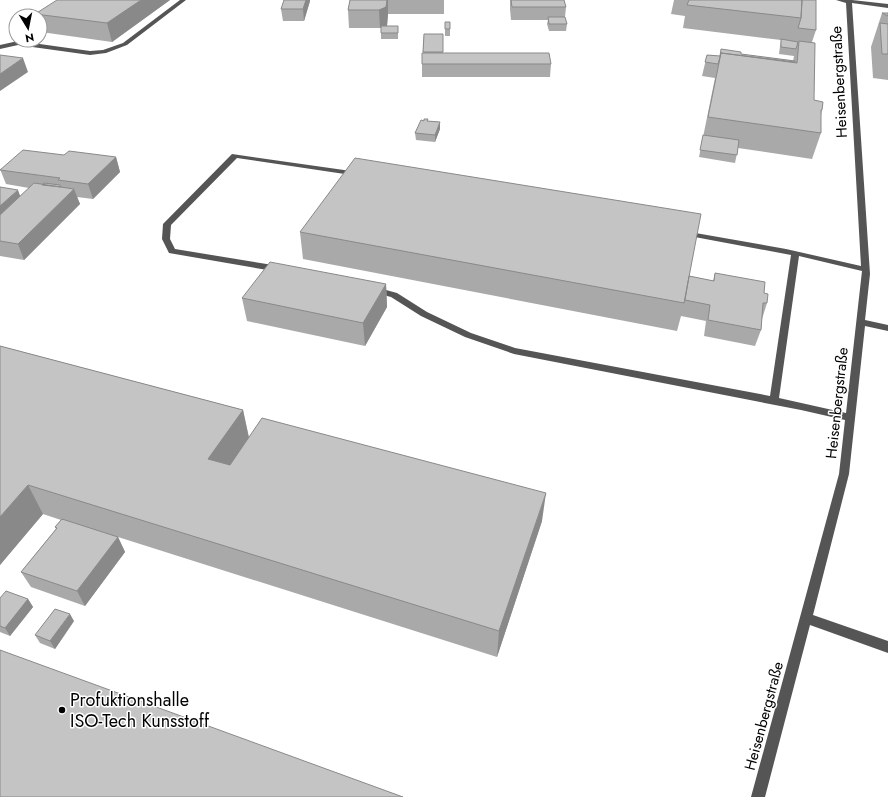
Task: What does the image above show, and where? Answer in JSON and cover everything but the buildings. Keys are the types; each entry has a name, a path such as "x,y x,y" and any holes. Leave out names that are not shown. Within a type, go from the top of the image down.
{"street":[{"path":"48,46 90,53 104,52 116,48 125,44 183,0"},
{"path":"846,0 888,6"},
{"name":"Heisenbergstraße","path":"758,797 844,474 865,269 846,0"},
{"path":"287,271 172,251 166,239 167,224 236,156 368,176"},
{"path":"678,232 795,253 865,269"},
{"path":"774,401 795,253"},
{"path":"364,288 394,295 424,314 468,335 514,351 774,401 850,418"},
{"path":"860,322 888,328"},
{"path":"806,618 888,647"}],"place":[{"name":"Profuktionshalle ISO-Tech Kunsstoff","path":"62,710"}]}
